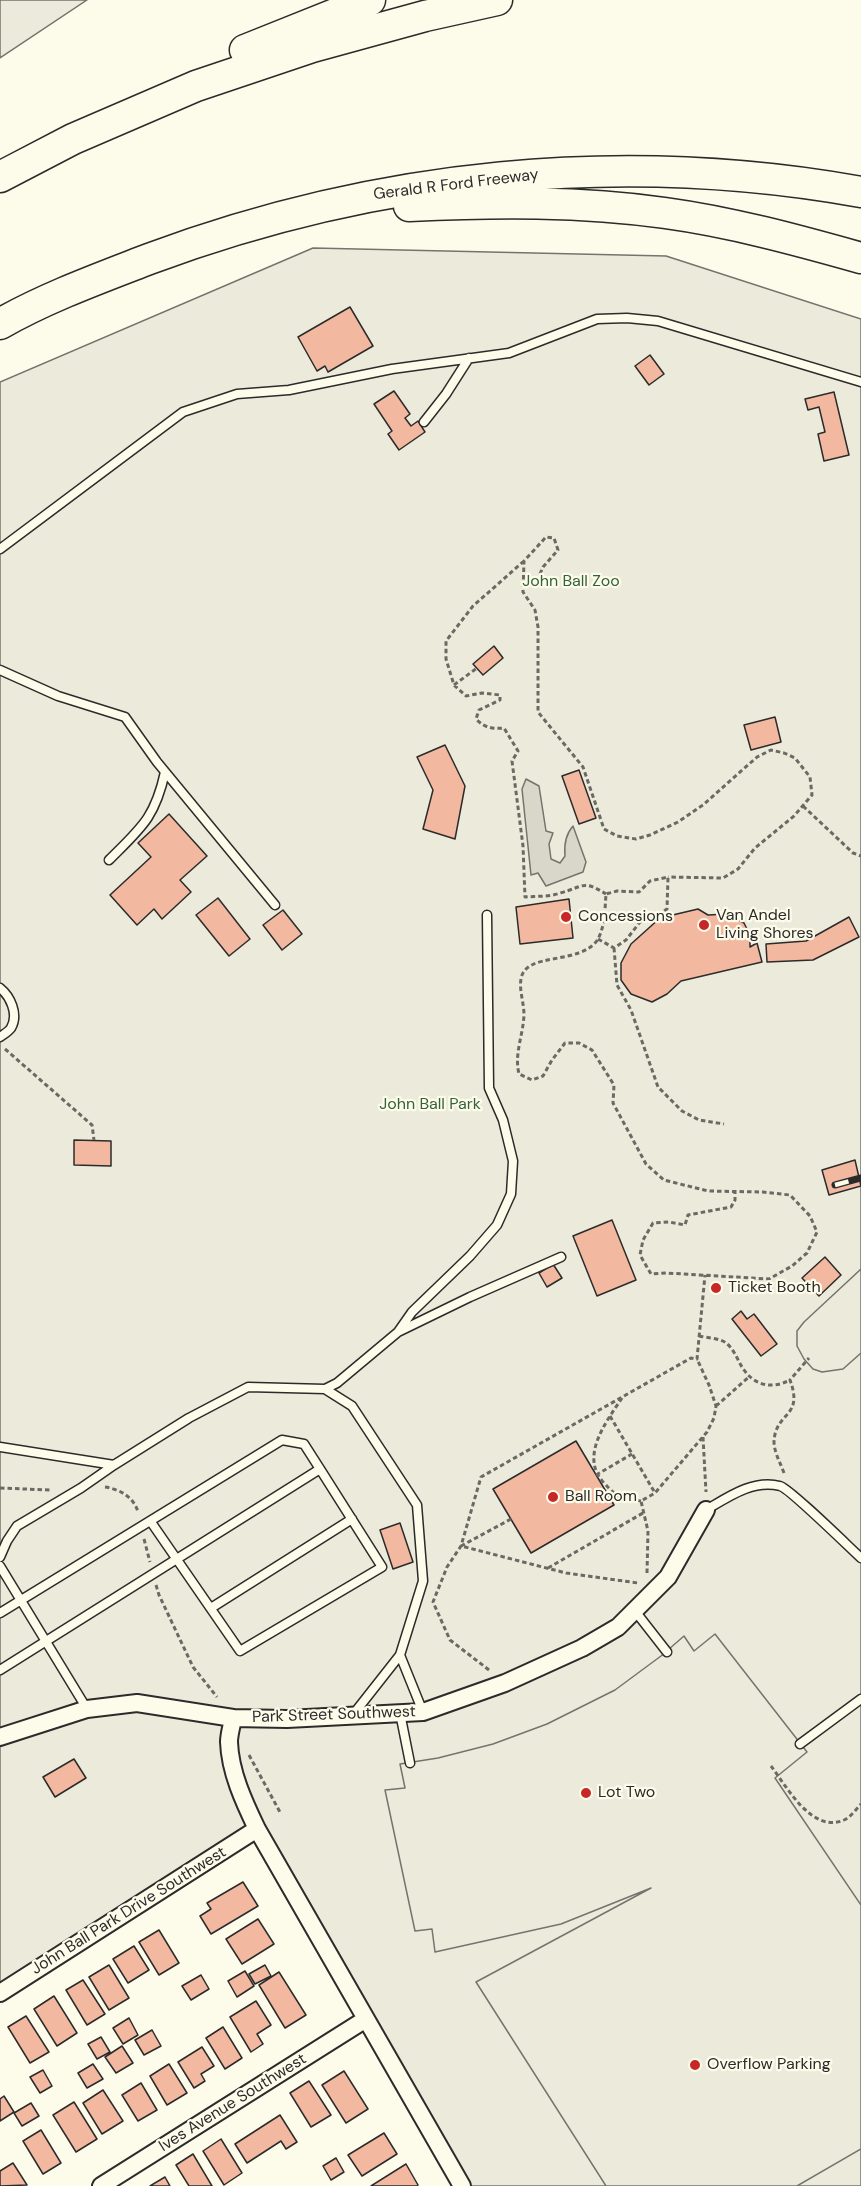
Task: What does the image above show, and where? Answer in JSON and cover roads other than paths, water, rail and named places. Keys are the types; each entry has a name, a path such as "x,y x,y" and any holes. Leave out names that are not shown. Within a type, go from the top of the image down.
{"highway":[{"path":"73,139 129,96 370,0"},
{"path":"0,177 73,139 196,86 312,47 425,16 497,0"},
{"name":"Gerald R Ford Freeway","path":"0,324 101,277 198,241 256,223 375,194 458,182 560,173 637,172 733,175 806,182 861,192"},
{"path":"316,209 495,202 572,205 665,213 784,237 861,258"}],"street":[{"name":"Park Street Southwest","path":"462,2186 257,1829 243,1799 235,1774 229,1741 233,1718 287,1719 423,1712 505,1683 582,1648 618,1627 635,1611 649,1590 668,1578 706,1510"},
{"path":"0,1737 87,1709 137,1703 233,1718"},
{"name":"John Ball Park Drive Southwest","path":"0,1993 257,1829"},
{"name":"Ives Avenue Southwest","path":"101,2186 366,2019"}],"lane":[{"path":"0,549 183,412 237,394 289,390 392,369 508,353 597,319 627,318 658,321 861,382"},
{"path":"424,422 446,394 469,358"},
{"path":"0,670 58,696 125,717 165,772 275,905"},
{"path":"109,860 146,823 160,796 165,772"},
{"path":"398,1332 411,1312 470,1256 497,1225 511,1194 513,1161 504,1120 489,1088 487,915"},
{"path":"0,988 8,994 14,1012 11,1027 0,1037"},
{"path":"0,1557 17,1526 81,1488 189,1418 248,1387 325,1389 337,1383 398,1332 561,1257"},
{"path":"325,1389 352,1406 417,1505 423,1581 400,1655 352,1716"},
{"path":"0,1613 152,1522 282,1440 304,1444 382,1567 240,1651 152,1522"},
{"path":"0,1447 114,1465"},
{"path":"0,1670 320,1469"},
{"path":"706,1510 736,1492 761,1485 783,1486 861,1558"},
{"path":"210,1608 352,1519"},
{"path":"0,1566 87,1709"},
{"path":"635,1611 667,1652"},
{"path":"400,1655 423,1712"},
{"path":"800,1744 861,1699"},
{"path":"400,1713 410,1762"}],"railway":[{"path":"835,1185 861,1178"}],"place":[{"name":"Concessions","path":"566,917"},
{"name":"Van Andel Living Shores","path":"704,925"},
{"name":"Ticket Booth","path":"716,1288"},
{"name":"Ball Room","path":"553,1497"},
{"name":"Lot Two","path":"586,1793"},
{"name":"Overflow Parking","path":"695,2065"}],"park label":[{"name":"John Ball Zoo","path":"571,582"},
{"name":"John Ball Park","path":"430,1105"}]}
